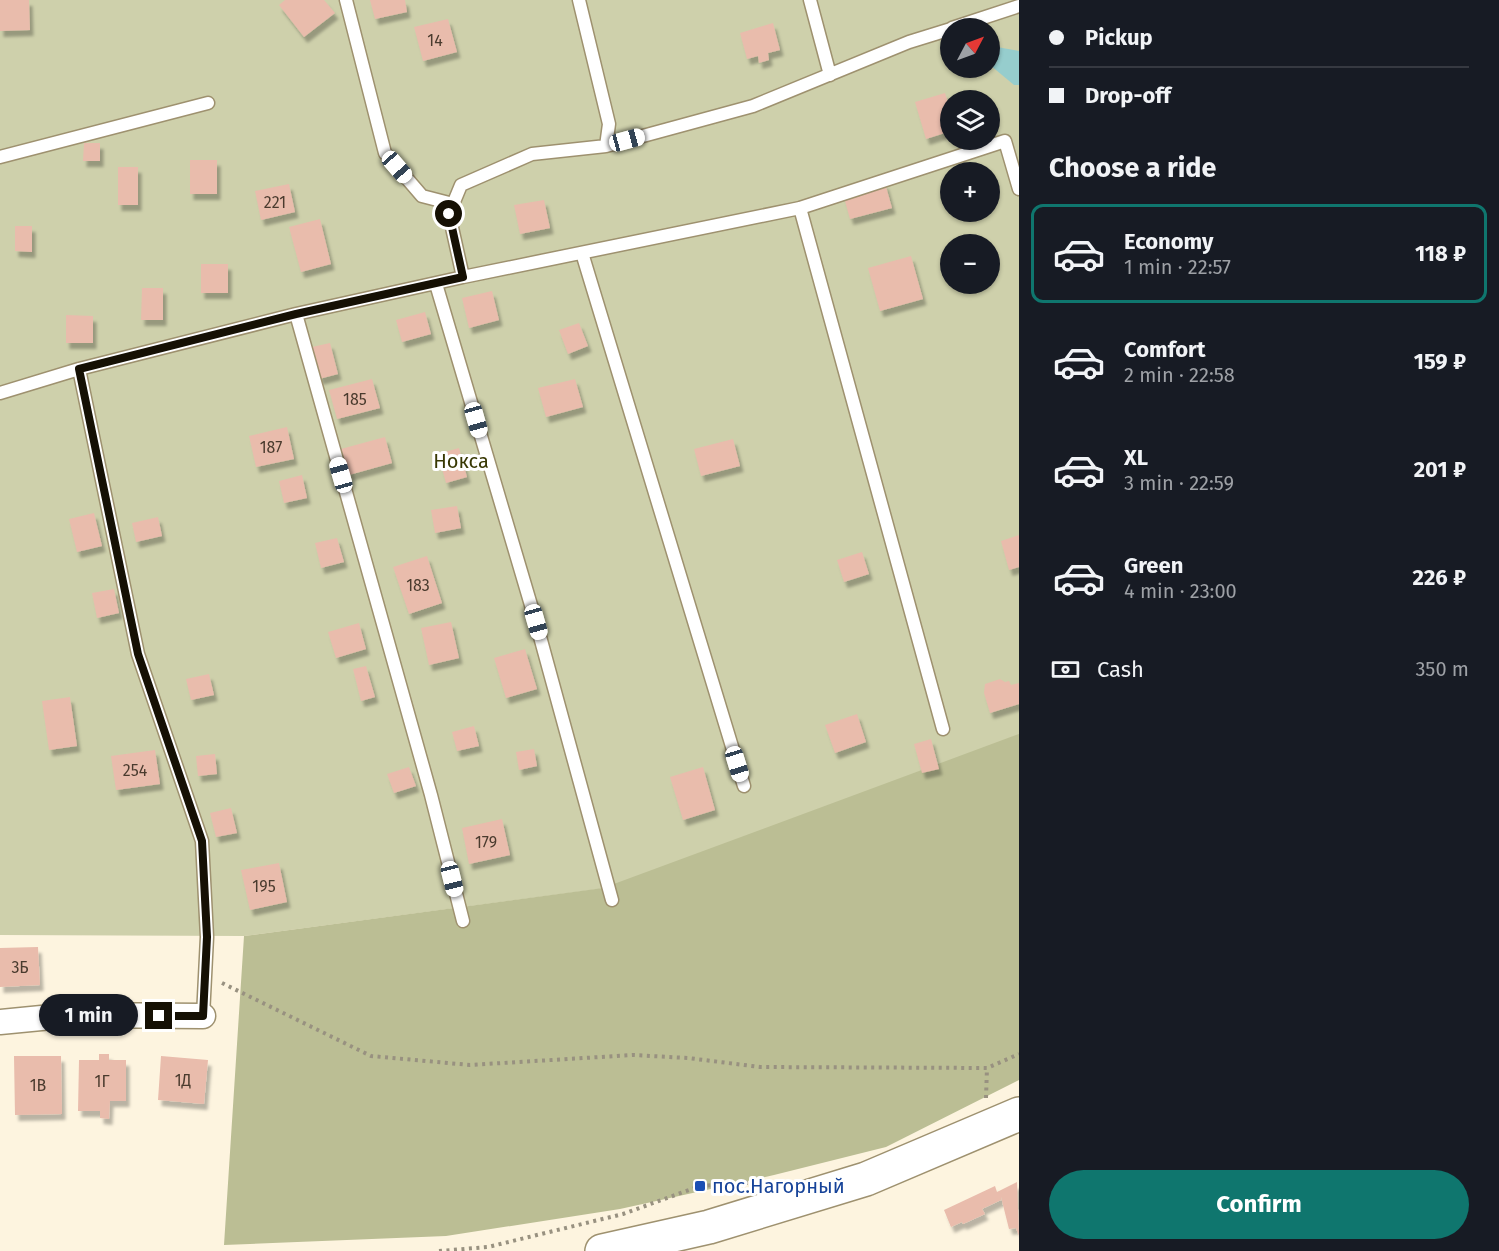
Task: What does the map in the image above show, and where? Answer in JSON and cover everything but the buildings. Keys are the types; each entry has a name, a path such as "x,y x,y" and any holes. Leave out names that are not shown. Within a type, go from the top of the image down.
{"main road":[{"path":"602,1251 708,1227 866,1179 1007,1104"}],"street":[{"path":"0,1022 72,1015 203,1016"}],"lane":[{"path":"346,0 384,153 422,196 453,204"},
{"path":"579,0 609,124 606,146"},
{"path":"810,0 830,75"},
{"path":"980,18 1019,3"},
{"path":"463,277 449,214 461,185 532,154 606,146 753,106 909,42 940,32"},
{"path":"0,156 208,103"},
{"path":"0,393 79,369 296,314 463,277 800,208 1005,141 1019,189"},
{"path":"800,208 943,729"},
{"path":"582,253 744,786"},
{"path":"436,284 536,622 612,900"},
{"path":"296,314 428,784 463,921"},
{"path":"79,369 138,654 202,841 207,937 203,1016"}],"path":[{"path":"205,975 371,1056 470,1065 633,1055 688,1058 760,1067 987,1068 1019,1054"},
{"path":"986,1098 987,1068"},
{"path":"976,1102 986,1098 1007,1104"},
{"path":"440,1251 488,1247 623,1214 700,1186 763,1181"}],"green space":[{"name":"Нокса","path":"0,0 1019,0 1019,748 682,878 244,936 0,935"},
{"path":"1019,734 1019,1080 886,1147 774,1175 620,1209 446,1236 224,1245 244,936 603,888"}],"water":[{"path":"1000,48 1019,51 1019,85 1014,85 1000,73"}],"place":[{"name":"пос.Нагорный","path":"700,1186"}],"route":[{"path":"159,1016 203,1016 207,937 202,841 138,654 79,369 296,314 463,277 449,214"}]}
